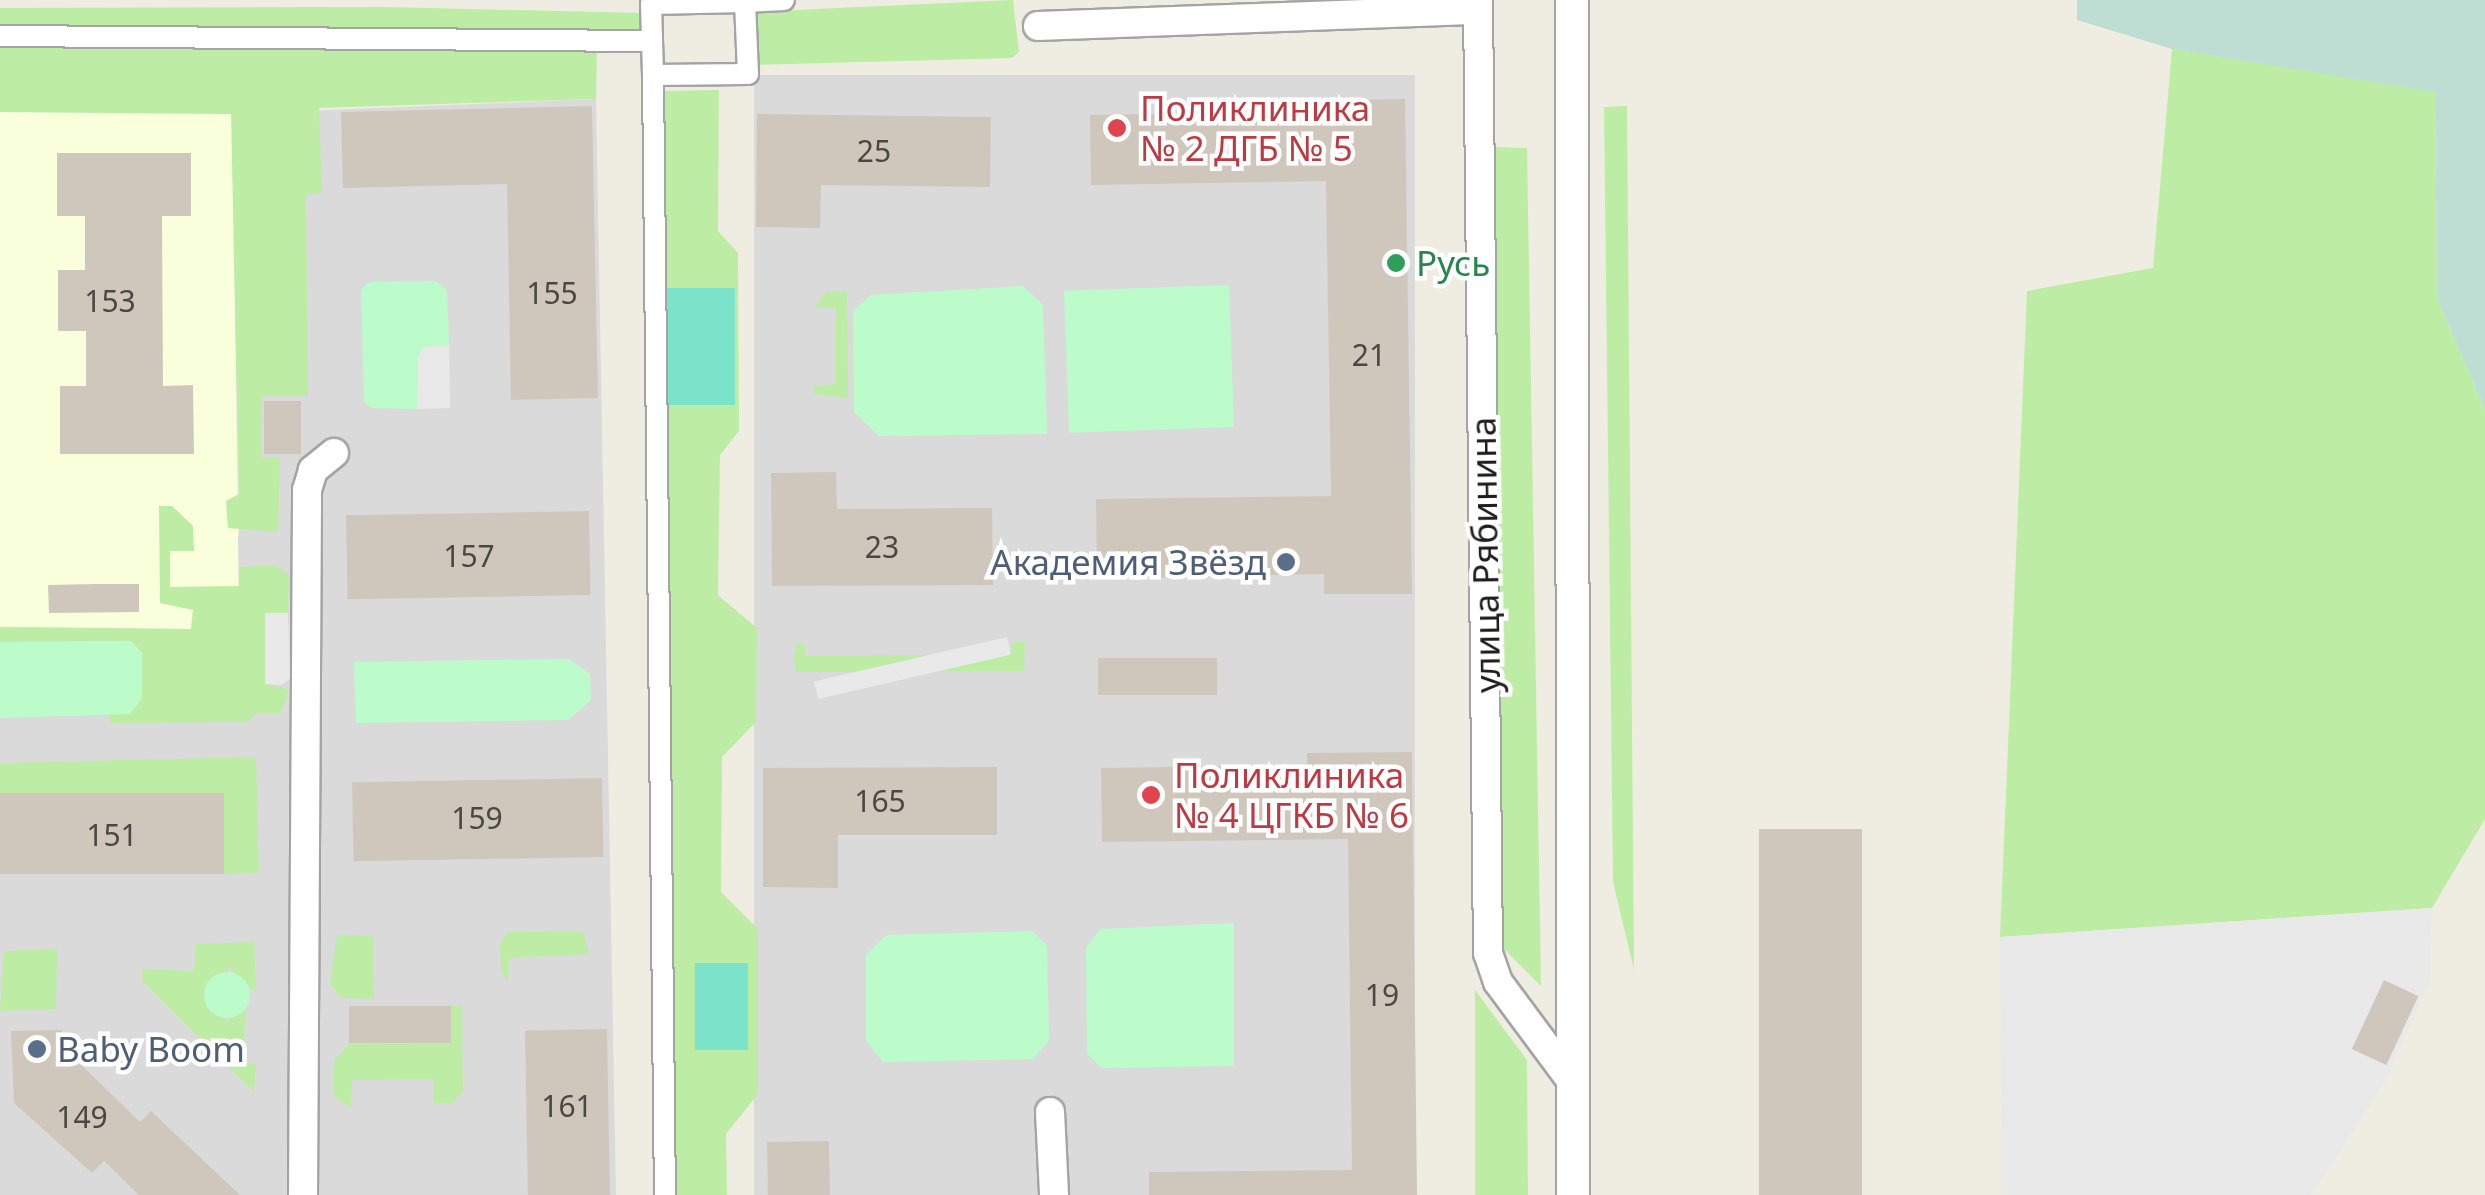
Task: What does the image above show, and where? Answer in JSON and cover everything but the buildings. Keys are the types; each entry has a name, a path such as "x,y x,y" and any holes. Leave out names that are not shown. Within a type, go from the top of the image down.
{"street":[{"path":"665,1195 652,2 784,0"},
{"path":"1572,0 1573,1195"},
{"path":"653,75 748,74 746,2"},
{"path":"1038,26 1478,5"},
{"name":"улица Рябинина","path":"1478,5 1488,952 1498,982 1573,1082"},
{"path":"0,36 652,41"},
{"path":"304,1195 307,490 313,470 334,454"},
{"path":"1050,1112 1054,1195"}],"shaded area":[{"path":"2077,0 2485,0 2485,410 2437,298 2435,92 2172,49 2077,20"},
{"path":"754,75 1415,75 1415,1195 754,1195"},
{"path":"596,99 616,1195 0,1195 0,627 191,629 239,534 232,114"},
{"path":"0,112 232,114 239,610 193,610 191,629 0,627"},
{"path":"663,288 735,288 735,405 663,405"},
{"path":"449,345 450,408 417,409 418,357 424,347"},
{"path":"265,613 288,613 290,679 281,685 265,684"},
{"path":"1007,637 1011,655 818,699 814,682"},
{"path":"2432,908 2430,981 2385,1082 2311,1195 2001,1195 2000,937"},
{"path":"695,963 748,963 748,1050 695,1050"}],"green space":[{"path":"1013,0 1019,52 1012,58 754,65 753,12"},
{"path":"386,7 642,13 642,32 0,27 0,8"},
{"path":"597,45 596,99 319,108 322,193 306,194 308,396 262,396 261,457 280,457 278,532 228,528 226,501 239,494 231,114 0,112 0,46"},
{"path":"2172,49 2435,91 2437,298 2485,410 2485,819 2432,908 2000,937 2027,291 2153,268"},
{"path":"719,90 718,231 738,253 739,431 720,455 718,595 757,628 756,722 722,757 721,892 758,929 758,1094 726,1134 727,1195 673,1195 661,91"},
{"path":"1627,106 1634,970 1613,882 1604,107"},
{"path":"1495,147 1527,148 1541,986 1503,948"},
{"path":"436,281 447,291 449,345 424,347 418,357 417,409 372,408 364,402 361,290 370,282"},
{"path":"1229,285 1234,427 1069,433 1064,291"},
{"path":"1023,286 1043,305 1047,434 879,436 854,412 853,311 871,295"},
{"path":"826,291 847,292 848,399 813,393 813,386 836,384 836,308 815,307"},
{"path":"159,506 172,506 193,526 194,551 170,551 170,587 239,586 239,567 275,565 289,575 288,613 266,613 265,684 289,689 281,713 255,713 249,722 110,723 109,714 130,714 131,641 0,642 0,627 191,629 193,610 160,603"},
{"path":"131,641 142,653 142,698 130,714 0,718 0,642"},
{"path":"1013,642 1025,642 1024,671 796,672 794,657 797,643 805,644 805,656 1010,655"},
{"path":"569,659 590,674 591,700 568,720 356,723 354,662"},
{"path":"256,757 259,872 224,874 223,793 0,796 0,763"},
{"path":"1234,923 1234,1066 1101,1068 1087,1053 1086,948 1100,929"},
{"path":"583,931 589,954 509,958 508,981 501,973 500,944 508,932"},
{"path":"1032,931 1047,946 1049,1041 1033,1059 883,1062 866,1041 866,955 886,935"},
{"path":"337,935 373,936 374,999 341,998 330,984"},
{"path":"254,942 256,993 228,966 226,1023 246,1003 243,1063 256,1064 254,1092 143,982 142,969 194,971 196,944"},
{"path":"57,949 56,1009 0,1011 4,951"},
{"path":"227,972 243,979 250,995 243,1011 227,1018 211,1011 204,995 211,979"},
{"path":"1475,990 1527,1060 1528,1195 1475,1195"},
{"path":"451,1006 462,1006 463,1091 453,1103 434,1103 434,1079 352,1080 351,1107 333,1096 334,1060 349,1044 451,1043"}],"place":[{"name":"Поликлиника № 2 ДГБ № 5","path":"1117,128"},
{"name":"Русь","path":"1396,263"},
{"name":"Академия Звёзд","path":"1286,562"},
{"name":"Поликлиника № 4 ЦГКБ № 6","path":"1151,795"},
{"name":"Baby Boom","path":"37,1049"}]}
